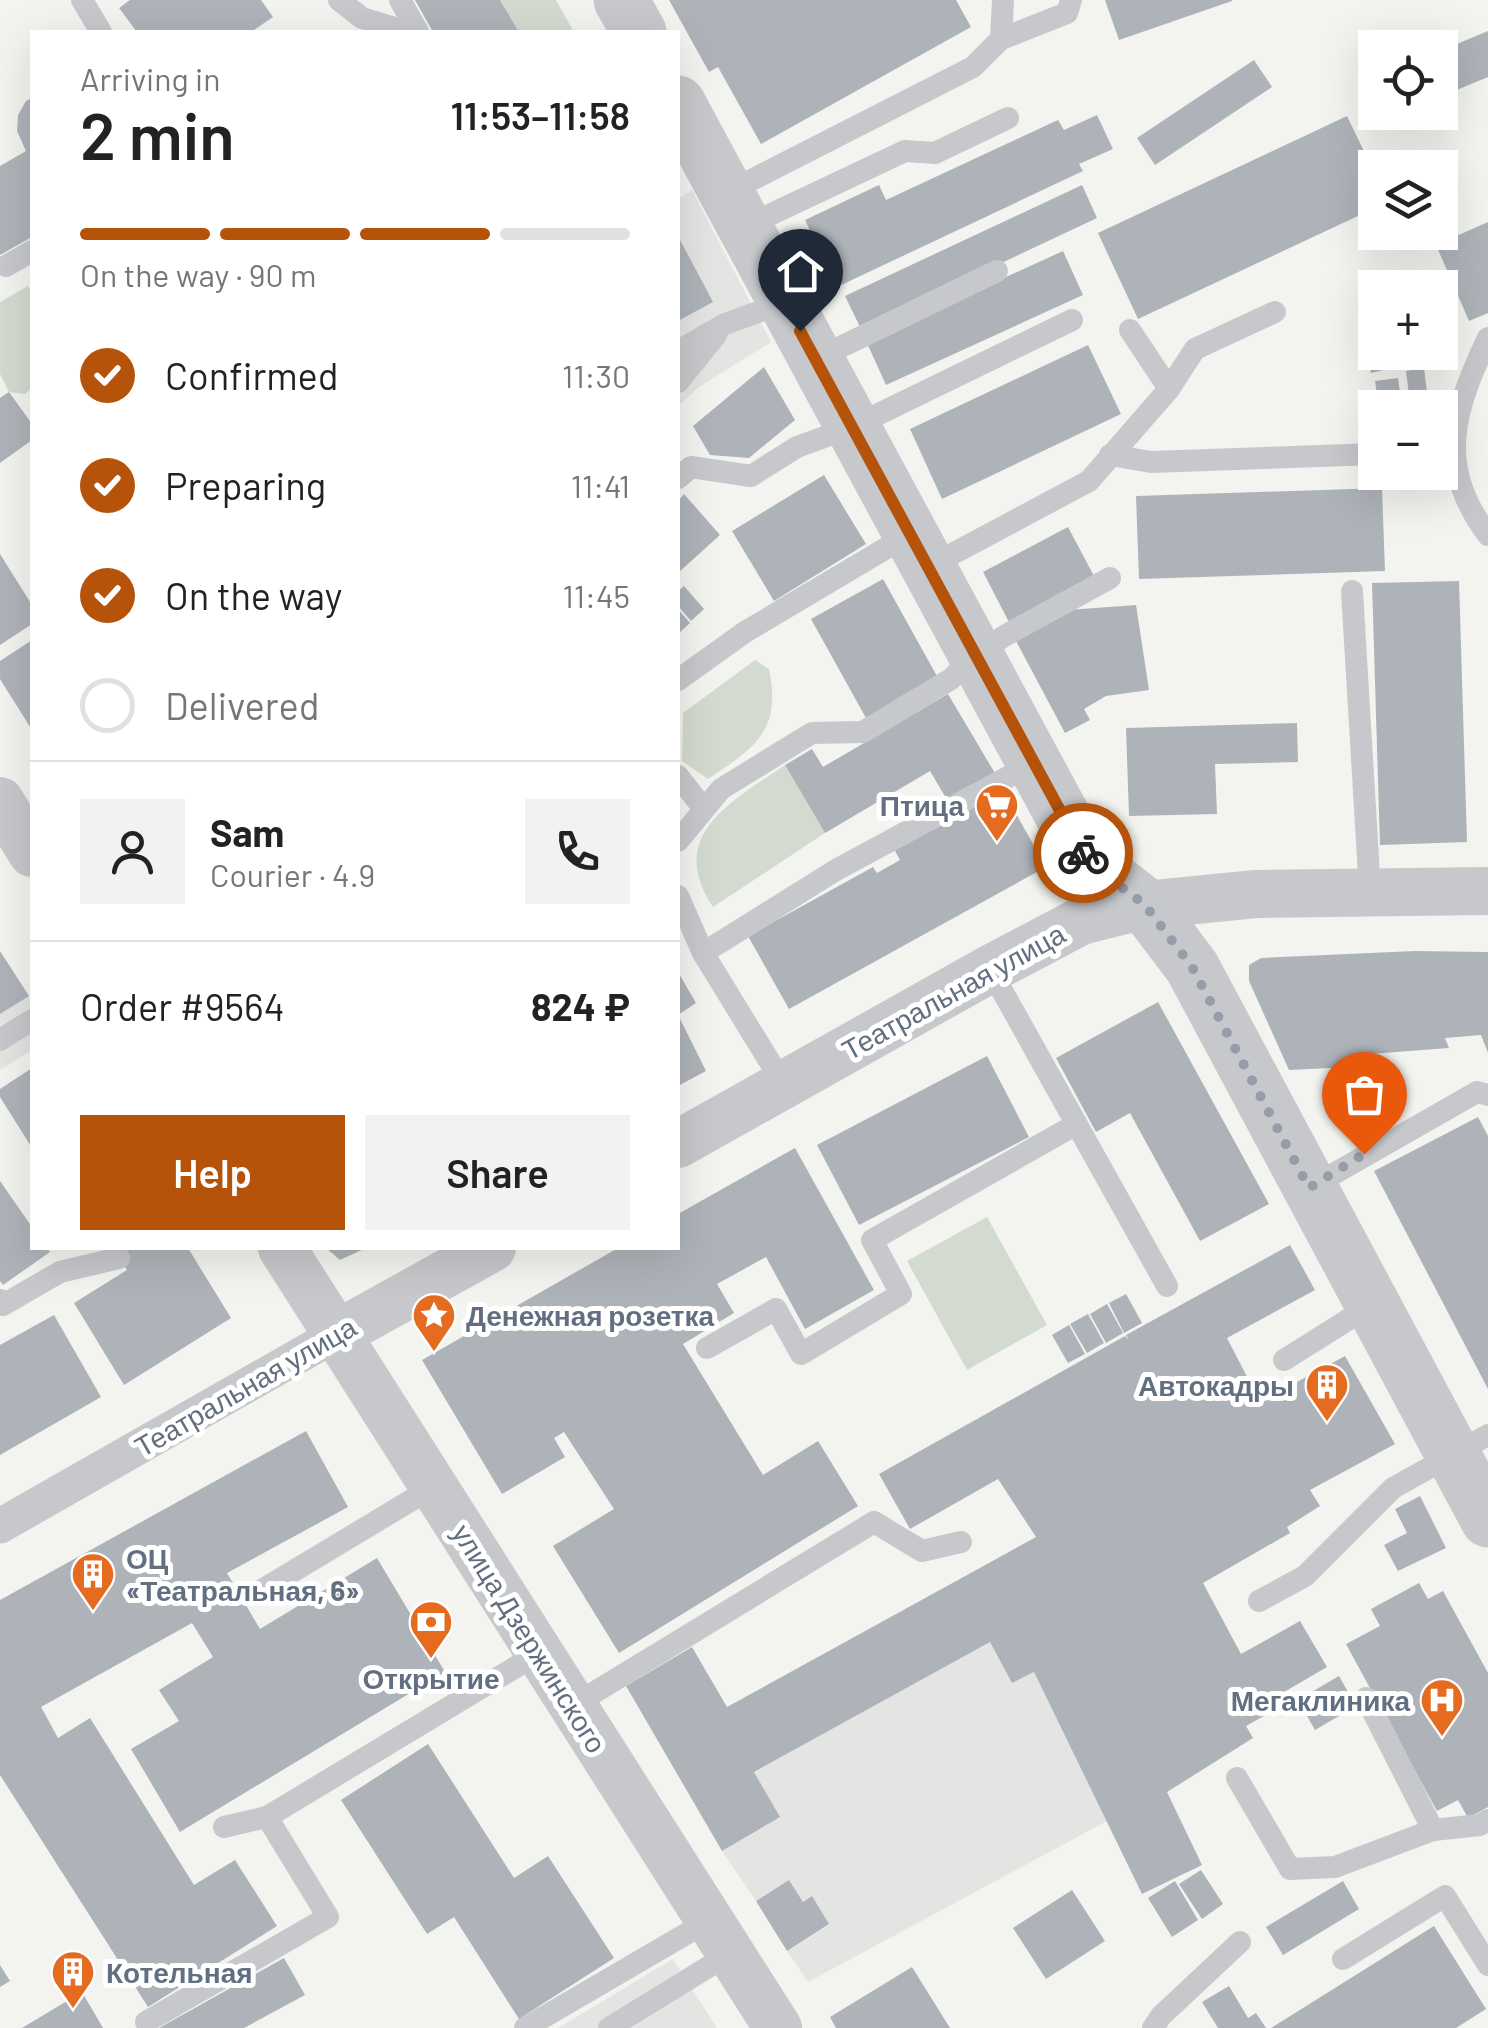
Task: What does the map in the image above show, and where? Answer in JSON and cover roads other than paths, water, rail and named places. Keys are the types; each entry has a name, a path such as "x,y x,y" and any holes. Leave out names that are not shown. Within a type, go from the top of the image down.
{"street":[{"path":"621,0 638,30"},
{"path":"680,108 1086,860 1145,905 1192,967 1373,1304 1470,1444 1488,1520"},
{"path":"0,802 30,849"},
{"name":"Театральная улица","path":"680,1143 1081,921 1145,905 1256,894 1488,891"},
{"name":"улица Дзержинского","path":"283,1250 778,2028"},
{"name":"Театральная улица","path":"0,1526 488,1250"}],"lane":[{"path":"82,0 100,30"},
{"path":"339,0 365,25 396,30"},
{"path":"400,0 417,30"},
{"path":"1001,40 1003,0"},
{"path":"735,210 973,67 1001,40 1067,13 1071,0"},
{"path":"735,210 904,151 935,153 1008,118"},
{"path":"6,266 30,252"},
{"path":"816,359 996,272"},
{"path":"680,350 725,324 783,302"},
{"path":"680,679 745,632 919,550 1089,481 1169,389 1195,350 1275,312"},
{"path":"680,477 692,468 751,476 798,447 852,426 1072,320"},
{"path":"680,380 725,324"},
{"path":"1130,330 1169,389"},
{"path":"1458,406 1488,338"},
{"path":"1110,455 1151,462 1358,455"},
{"path":"1458,482 1469,510 1488,535"},
{"path":"680,839 721,790 812,732 862,732 950,678 976,655 1110,578"},
{"path":"1352,591 1370,892"},
{"path":"703,953 836,870 1034,763"},
{"path":"680,779 704,809"},
{"path":"680,901 703,953 784,1085"},
{"path":"990,968 1167,1286"},
{"path":"0,1040 30,1021"},
{"path":"1309,1188 1476,1092 1488,1095"},
{"path":"707,1348 776,1309 802,1354 901,1294 872,1240 1075,1125"},
{"path":"0,1300 3,1305 60,1272 119,1258"},
{"path":"1284,1360 1373,1304"},
{"path":"1259,1601 1305,1576 1392,1488 1470,1444"},
{"path":"262,1590 435,1486"},
{"path":"572,1706 874,1522 922,1551 961,1542"},
{"path":"224,1826 267,1817 539,1653"},
{"path":"1366,1698 1433,1830"},
{"path":"1237,1778 1290,1869 1335,1867 1433,1830 1480,1825 1488,1820"},
{"path":"146,2022 328,1917 267,1817"},
{"path":"1343,1959 1445,1896 1488,1965"},
{"path":"525,2028 720,1937"},
{"path":"609,2028 720,1937"},
{"path":"1153,2028 1240,1942"}],"place":[{"name":"Птица","path":"997,843"},
{"name":"Денежная розетка","path":"434,1353"},
{"name":"Автокадры","path":"1327,1423"},
{"name":"ОЦ «Театральная, 6»","path":"93,1612"},
{"name":"Открытие","path":"431,1660"},
{"name":"Мегаклиника","path":"1442,1738"},
{"name":"Котельная","path":"73,2010"}]}
